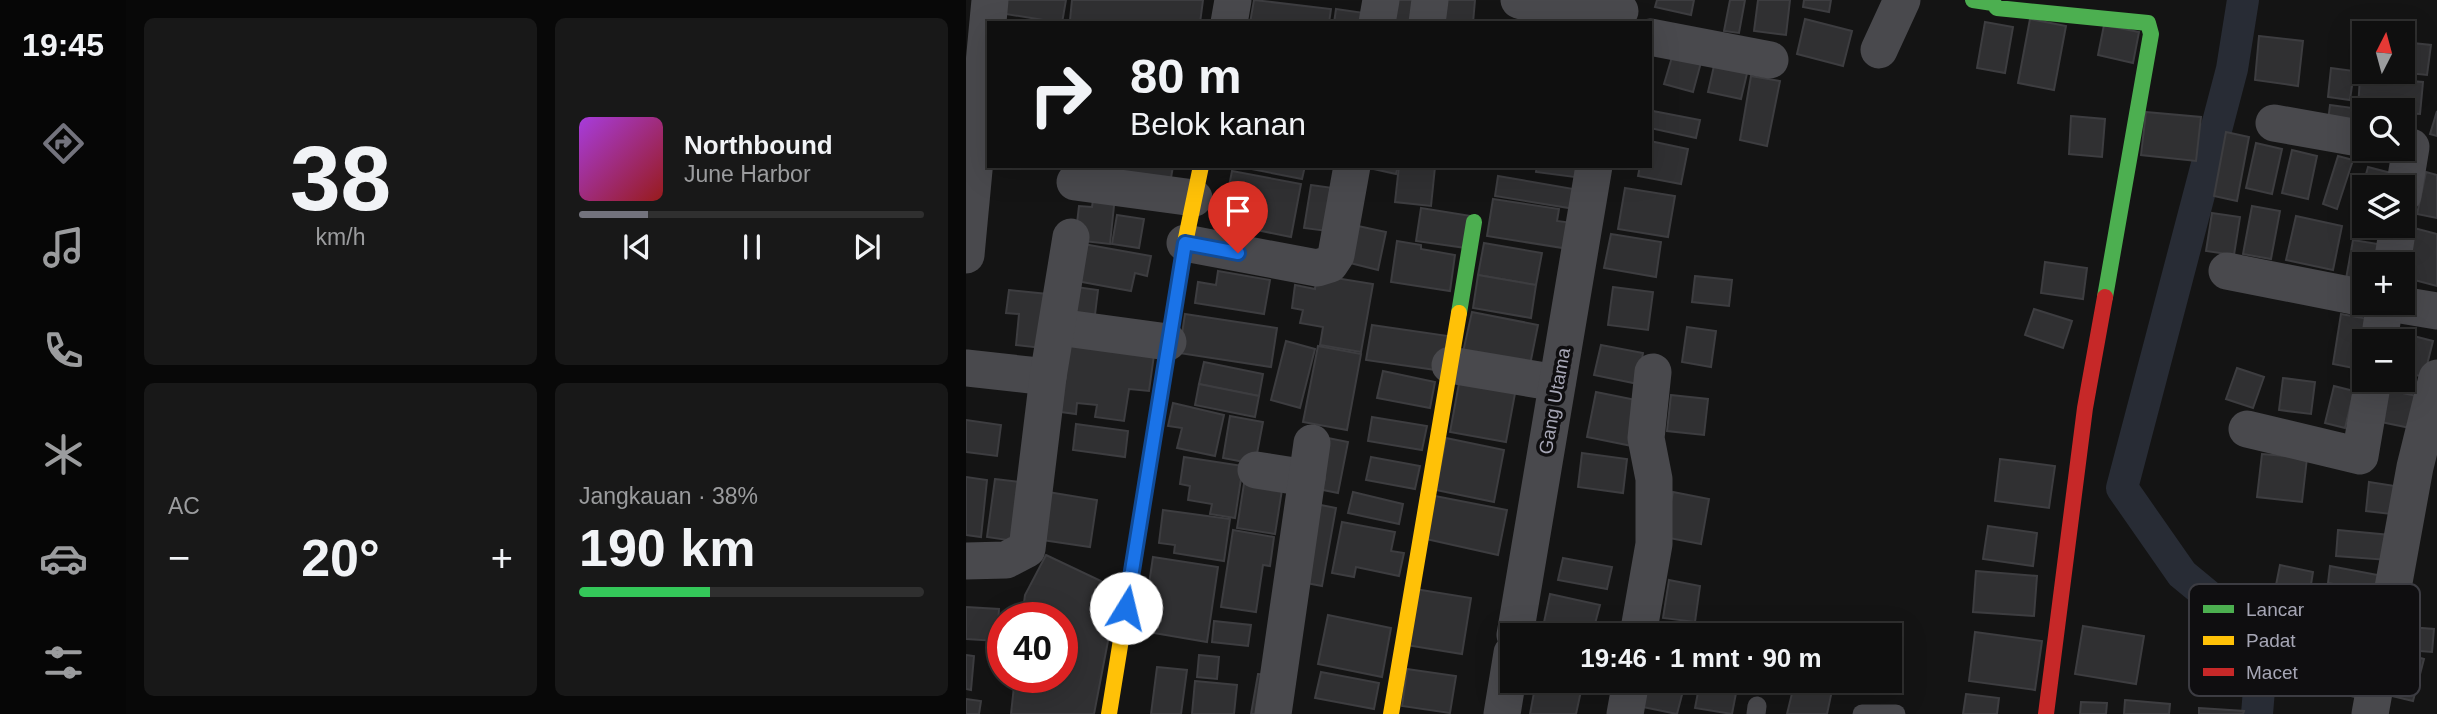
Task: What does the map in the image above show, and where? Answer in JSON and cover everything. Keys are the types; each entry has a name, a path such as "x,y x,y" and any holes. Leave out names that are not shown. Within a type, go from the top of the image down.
{"street":[{"path":"989,21 990,0"},
{"path":"1229,21 1233,0"},
{"path":"1377,21 1381,0"},
{"path":"1427,21 1430,0"},
{"path":"1519,0 1554,11 1620,11"},
{"path":"1879,50 1902,0"},
{"path":"1973,0 1993,1 1997,8 2148,23 2151,34 2085,408 2046,714"},
{"path":"1652,37 1770,60"},
{"path":"966,255 984,100 987,50"},
{"path":"2274,123 2352,137"},
{"path":"1185,243 1317,268 1330,264 1336,255 1352,168"},
{"name":"Gang Utama","path":"1517,623 1594,168"},
{"path":"1075,182 1198,182 1168,342 1109,714"},
{"path":"1391,714 1474,222"},
{"path":"966,561 1006,560 1027,549 1048,377 1071,237"},
{"path":"2227,271 2352,296"},
{"path":"2415,308 2437,312"},
{"path":"1058,327 1168,342"},
{"path":"1450,365 1557,383"},
{"path":"966,368 1048,377"},
{"path":"1641,623 1654,544 1654,479 1646,438 1653,372"},
{"path":"2394,584 2415,467 2437,378"},
{"path":"2360,456 2371,392"},
{"path":"2247,429 2415,467"},
{"path":"1256,470 1310,460 1273,714"},
{"path":"1502,714 1505,693"},
{"path":"1625,714 1629,693"},
{"path":"2370,714 2373,696"}],"lane":[{"path":"1862,714 1896,714"}],"building":[{"path":"1003,0 1066,0 1062,21 1000,13"},
{"path":"1072,0 1203,0 1200,21 1070,20"},
{"path":"1254,0 1331,9 1329,21 1250,21"},
{"path":"1386,0 1424,0 1421,21 1387,21"},
{"path":"1433,0 1475,0 1473,21 1431,20"},
{"path":"1657,0 1694,0 1691,15 1655,7"},
{"path":"1730,0 1745,0 1739,33 1724,31"},
{"path":"1758,0 1790,0 1786,35 1754,31"},
{"path":"1804,0 1831,0 1829,12 1803,7"},
{"path":"1336,9 1371,14 1370,21 1334,21"},
{"path":"1805,19 1852,31 1843,66 1797,54"},
{"path":"2030,19 2066,26 2054,90 2018,83"},
{"path":"1985,22 2013,27 2005,73 1977,68"},
{"path":"2104,25 2139,32 2133,63 2098,55"},
{"path":"2259,36 2303,41 2298,86 2255,80"},
{"path":"2415,43 2431,45 2427,75 2415,74"},
{"path":"1675,47 1703,55 1693,92 1664,84"},
{"path":"1716,57 1749,65 1741,99 1708,92"},
{"path":"2331,68 2352,71 2350,100 2328,97"},
{"path":"1751,76 1780,81 1767,146 1740,140"},
{"path":"2423,82 2420,114 2415,114 2415,98 2359,98 2360,84"},
{"path":"2330,105 2352,108 2351,132 2327,129"},
{"path":"1653,111 1700,120 1696,138 1652,128"},
{"path":"2437,111 2437,136 2430,134"},
{"path":"2146,112 2201,117 2196,161 2141,155"},
{"path":"2071,116 2105,119 2102,157 2069,154"},
{"path":"2226,132 2249,137 2237,201 2214,196"},
{"path":"1652,141 1688,149 1681,184 1638,176 1640,168 1652,168"},
{"path":"2256,143 2282,149 2272,194 2246,188"},
{"path":"2292,150 2317,156 2308,199 2282,193"},
{"path":"2338,156 2352,160 2337,209 2323,204"},
{"path":"2368,167 2395,174 2395,175 2366,175"},
{"path":"1113,168 1173,168 1169,190 1111,181"},
{"path":"1246,168 1305,168 1302,179"},
{"path":"1369,168 1398,168 1396,174"},
{"path":"1399,168 1435,168 1431,206 1395,202"},
{"path":"1537,168 1584,168 1582,178 1536,172"},
{"path":"1232,171 1301,184 1291,237 1222,223"},
{"path":"2426,172 2437,175 2437,218 2417,214"},
{"path":"1498,176 1579,190 1575,209 1495,196"},
{"path":"1311,185 1333,188 1327,231 1304,228"},
{"path":"1625,188 1675,196 1668,237 1618,229"},
{"path":"1094,193 1115,196 1110,244 1075,240 1079,206 1092,207"},
{"path":"1493,199 1559,209 1557,221 1573,223 1569,249 1487,236"},
{"path":"2252,206 2280,211 2271,259 2243,254"},
{"path":"1421,208 1471,216 1466,248 1416,241"},
{"path":"2212,213 2240,217 2234,255 2206,251"},
{"path":"1117,215 1144,219 1139,248 1112,244"},
{"path":"2296,216 2342,226 2333,270 2286,260"},
{"path":"1358,226 1386,232 1378,270 1350,263"},
{"path":"2415,228 2437,234 2437,286 2415,280 2415,252 2409,252 2412,238 2415,238"},
{"path":"1611,234 1661,242 1656,277 1604,268"},
{"path":"2353,240 2384,245 2383,252 2352,252 2352,280 2346,279"},
{"path":"1397,241 1421,245 1421,249 1455,255 1450,291 1391,282"},
{"path":"1078,243 1151,256 1147,276 1135,273 1131,291 1071,280"},
{"path":"1484,243 1542,253 1536,285 1478,275"},
{"path":"2045,262 2087,268 2083,299 2041,293"},
{"path":"1218,271 1270,280 1264,314 1195,303 1198,282 1216,285"},
{"path":"1317,275 1373,284 1361,352 1320,345 1323,327 1300,323 1303,310 1292,308 1295,285 1315,289"},
{"path":"1478,275 1536,285 1531,318 1473,308"},
{"path":"1695,276 1732,280 1729,306 1692,302"},
{"path":"1069,286 1098,290 1093,331 1063,327"},
{"path":"1613,287 1653,292 1648,330 1608,325"},
{"path":"1009,290 1057,295 1051,349 1016,345 1019,314 1006,313"},
{"path":"2034,309 2072,321 2063,348 2025,335"},
{"path":"1472,312 1538,325 1528,375 1461,361"},
{"path":"1185,314 1277,328 1271,367 1179,353"},
{"path":"2341,314 2368,319 2366,329 2352,329 2352,368 2333,364"},
{"path":"1372,325 1448,336 1443,371 1366,360"},
{"path":"1687,327 1716,331 1711,367 1682,362"},
{"path":"1064,332 1154,355 1149,391 1129,389 1124,421 1095,417 1097,405 1077,403 1076,414 1053,411"},
{"path":"2415,336 2433,341 2424,377 2415,375"},
{"path":"1286,341 1315,349 1300,408 1271,400"},
{"path":"1601,345 1643,353 1638,384 1594,375"},
{"path":"1318,346 1361,354 1347,430 1303,422"},
{"path":"1204,362 1263,374 1259,396 1199,384"},
{"path":"2237,368 2264,377 2253,408 2226,399"},
{"path":"1383,371 1435,382 1430,408 1377,398"},
{"path":"1460,378 1516,388 1506,442 1450,432"},
{"path":"2283,378 2315,382 2311,414 2279,410"},
{"path":"1199,384 1259,396 1255,417 1195,405"},
{"path":"2334,386 2354,392 2345,428 2325,423"},
{"path":"1596,392 1641,401 1632,446 1587,437"},
{"path":"2382,392 2422,397 2415,429 2376,421"},
{"path":"1671,395 1708,399 1704,435 1667,431"},
{"path":"1173,403 1224,415 1215,456 1177,448 1182,428 1168,426"},
{"path":"1230,416 1263,422 1255,464 1223,458"},
{"path":"1372,417 1427,426 1422,450 1368,441"},
{"path":"966,420 1001,425 997,456 966,452"},
{"path":"1076,424 1128,431 1125,457 1073,450"},
{"path":"1323,437 1348,442 1338,493 1313,488"},
{"path":"1446,438 1504,450 1494,502 1436,490"},
{"path":"1582,453 1627,459 1623,493 1578,487"},
{"path":"2262,454 2307,458 2302,502 2257,497"},
{"path":"1184,457 1243,466 1235,518 1210,514 1212,504 1188,500 1190,486 1180,484"},
{"path":"1371,457 1420,466 1415,489 1366,480"},
{"path":"2000,459 2055,466 2049,508 1995,501"},
{"path":"1246,471 1284,477 1275,534 1237,528"},
{"path":"966,477 987,480 981,537 966,535"},
{"path":"995,479 1029,483 1022,542 987,537"},
{"path":"2369,482 2395,486 2391,514 2366,511"},
{"path":"1042,491 1097,500 1090,547 1035,539"},
{"path":"1353,492 1403,504 1399,524 1348,513"},
{"path":"1673,492 1709,499 1701,544 1664,537"},
{"path":"1435,496 1507,510 1498,555 1426,539"},
{"path":"1311,503 1336,508 1322,586 1296,581"},
{"path":"1163,510 1230,519 1224,561 1174,553 1175,545 1159,543"},
{"path":"1342,522 1395,532 1391,551 1404,553 1399,576 1356,567 1354,577 1332,573"},
{"path":"1988,526 2037,533 2033,566 1983,559"},
{"path":"1233,530 1274,537 1270,566 1263,565 1256,612 1221,607"},
{"path":"2338,530 2390,535 2388,560 2336,556"},
{"path":"1046,555 1118,589 1094,714 1011,714 1013,693 1078,693 1078,602 1024,602 1025,595"},
{"path":"1153,557 1218,567 1207,642 1142,631"},
{"path":"1563,558 1612,567 1607,589 1558,580"},
{"path":"2280,565 2313,572 2311,584 2276,584"},
{"path":"2330,566 2383,576 2382,584 2328,583"},
{"path":"1976,571 2037,576 2034,616 1973,612"},
{"path":"1669,580 1700,586 1695,622 1663,618"},
{"path":"1415,589 1471,598 1462,654 1406,645"},
{"path":"1550,594 1600,605 1595,623 1544,623"},
{"path":"966,607 987,608 987,640 966,639"},
{"path":"1328,615 1391,628 1382,677 1318,664"},
{"path":"1214,621 1251,625 1248,646 1212,642"},
{"path":"2083,626 2144,636 2136,684 2075,674"},
{"path":"2420,628 2434,629 2432,652 2420,651"},
{"path":"1975,632 2042,641 2035,690 1969,681"},
{"path":"966,655 974,656 971,690 966,689"},
{"path":"1199,655 1219,657 1217,679 1197,677"},
{"path":"2420,658 2424,659 2420,674"},
{"path":"1157,667 1187,670 1181,714 1151,714"},
{"path":"1407,669 1456,676 1450,713 1402,706"},
{"path":"1321,672 1379,683 1374,709 1315,698"},
{"path":"1258,674 1273,676 1267,714 1251,714"},
{"path":"1195,681 1237,685 1234,714 1192,714"},
{"path":"1534,693 1581,693 1576,714 1530,714"},
{"path":"1642,693 1682,693 1677,714 1638,706"},
{"path":"1698,693 1736,693 1732,714 1695,708"},
{"path":"1792,693 1831,693 1827,714 1787,714"},
{"path":"1966,694 1999,698 1997,714 1963,714"},
{"path":"2392,696 2414,696 2413,701"},
{"path":"966,699 981,701 979,714 966,714"},
{"path":"2125,700 2170,704 2169,714 2124,714"},
{"path":"2081,702 2107,703 2106,714 2080,714"},
{"path":"2199,708 2244,711 2243,714 2199,714"}],"waterway":[{"path":"2194,584 2182,574 2122,488 2232,69 2243,0"},
{"path":"2257,714 2258,696"}],"traffic: fast":[{"path":"1973,0 1993,3 1997,8 2148,23 2151,34 2105,297"},
{"path":"1459,313 1474,222"}],"traffic: slow":[{"path":"1109,714 1185,243 1201,168"},
{"path":"1391,714 1459,313"}],"traffic: jam":[{"path":"2046,714 2085,408 2105,297"}],"route":[{"path":"1126,608 1185,243 1238,253"}]}
